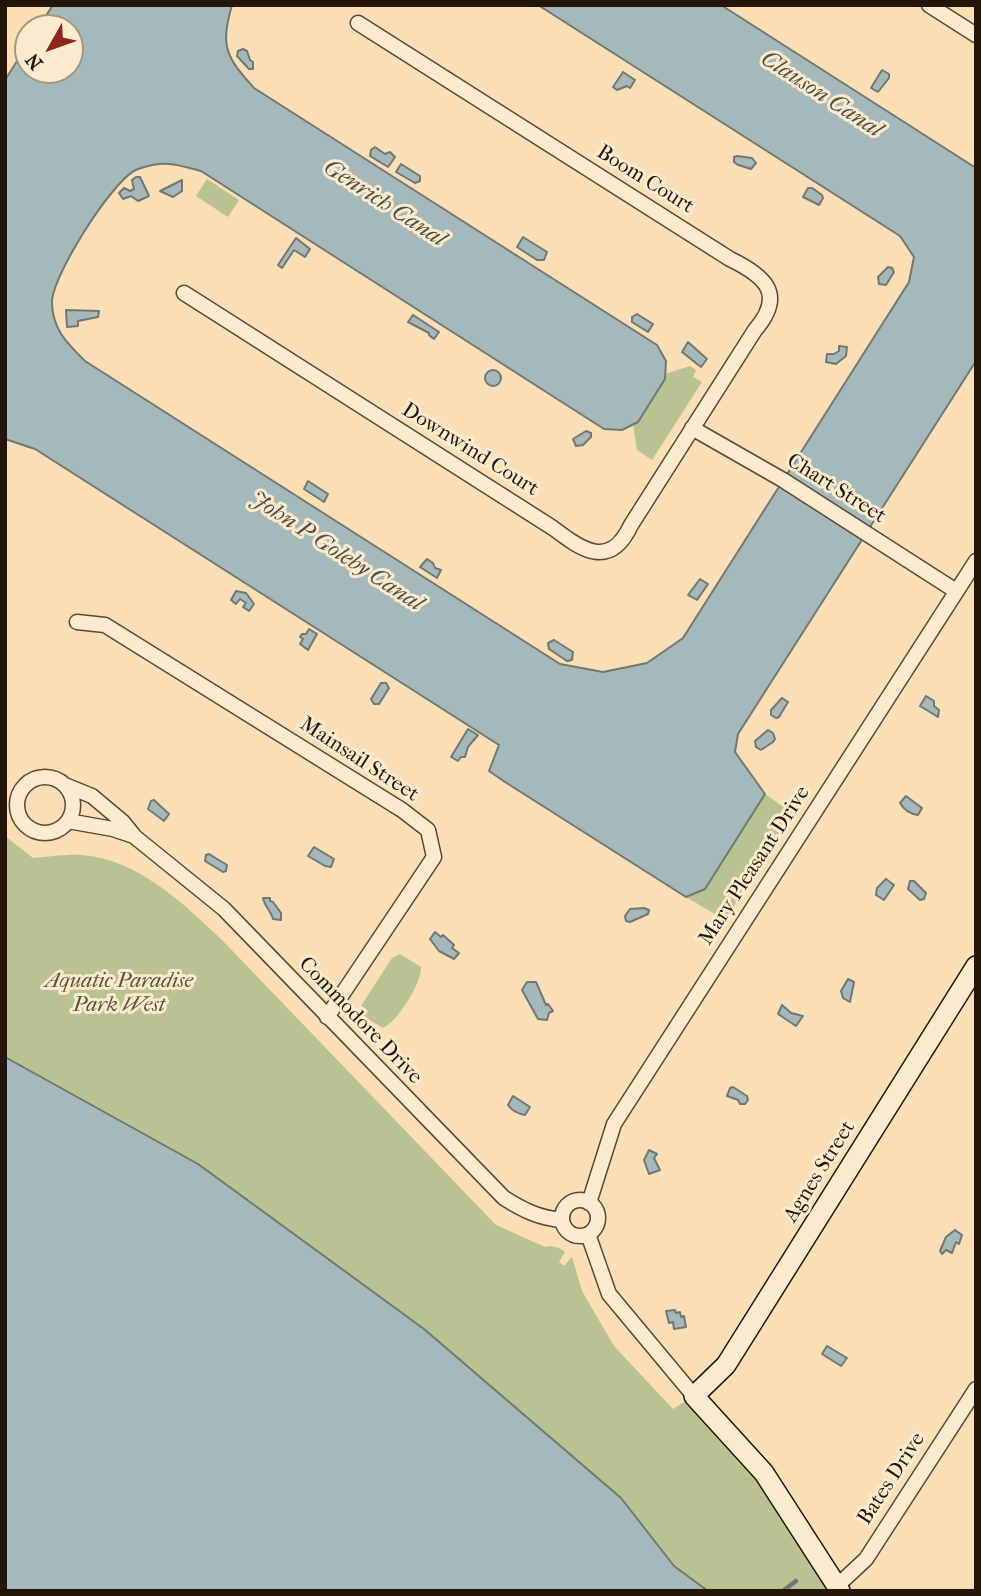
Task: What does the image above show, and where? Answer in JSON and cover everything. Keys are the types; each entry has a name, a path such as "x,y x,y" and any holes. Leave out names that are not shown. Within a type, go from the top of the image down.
{"street":[{"path":"929,5 953,12 976,35"},
{"name":"Boom Court","path":"359,23 730,259 752,270 767,283 771,301 764,319 692,428"},
{"name":"Downwind Court","path":"184,293 576,545 593,553 609,551 624,539 692,428"},
{"name":"Chart Street","path":"692,428 770,472 956,591"},
{"name":"Mary Pleasant Drive","path":"589,1203 614,1124 976,561"},
{"name":"Mainsail Street","path":"77,622 105,625 402,810 428,830 434,857 327,1017"},
{"path":"50,778 65,785 73,799 72,814 68,821 60,829 42,833 26,825 18,810 20,793 33,780 50,778"},
{"name":"Commodore Drive","path":"65,785 92,796 123,822 135,837 224,909 504,1198 543,1218 562,1220"},
{"name":"Commodore Drive","path":"68,821 113,829 135,837"},
{"name":"Agnes Street","path":"694,1396 726,1365 976,966"},
{"path":"573,1201 589,1203 596,1211 597,1222 588,1234 582,1236 571,1234 562,1220 564,1209 573,1201"},
{"path":"588,1234 609,1294 694,1396 764,1473 839,1589"},
{"name":"Bates Drive","path":"839,1589 866,1559 976,1389"}],"green space":[{"path":"207,179 239,200 228,217 196,196"},
{"path":"690,366 696,370 693,377 702,382 652,460 637,450 633,424 638,421 665,379 665,374"},
{"path":"765,794 792,813 725,920 686,897 705,889"},
{"name":"Aquatic Paradise Park West","path":"5,836 33,858 82,855 122,865 158,885 191,911 496,1225 545,1247 561,1249 565,1252 559,1262 564,1266 572,1257 582,1291 614,1346 673,1409 694,1396 840,1591 494,1591 5,1096"},
{"path":"400,954 421,967 420,974 413,992 401,1010 383,1028 363,1016 361,1006 392,958"}],"water":[{"path":"53,5 232,5 226,31 228,51 237,68 254,88 657,345 666,361 665,379 638,422 622,430 604,429 201,171 170,164 138,169 114,190 73,251 62,271 52,302 58,328 85,361 560,664 603,672 647,663 683,638 909,282 914,257 900,236 538,5 721,5 976,168 976,361 738,734 735,752 765,794 705,889 686,897 505,782 489,771 499,745 35,449 5,439 5,80 14,66 14,84 84,84 84,14 47,14"},
{"path":"243,49 253,62 253,69 249,69 237,56 238,51"},
{"path":"882,70 889,74 889,78 878,92 871,88"},
{"path":"623,72 635,80 630,88 627,86 617,90 613,87"},
{"path":"375,147 385,154 390,152 395,157 388,167 370,156"},
{"path":"734,157 752,158 756,163 751,169 738,165 734,162"},
{"path":"401,164 420,176 420,181 415,183 396,172"},
{"path":"140,177 149,196 138,201 131,196 123,199 119,193 124,188 130,191 134,189 132,180"},
{"path":"182,180 182,191 173,197 160,191"},
{"path":"808,188 822,195 819,205 803,197"},
{"path":"523,237 547,252 544,260 537,260 517,247"},
{"path":"296,238 310,249 305,257 294,250 282,268 278,265"},
{"path":"888,267 894,272 886,285 879,284 878,277"},
{"path":"66,310 99,311 98,317 78,321 78,326 67,327"},
{"path":"637,314 653,324 648,332 632,322 632,317"},
{"path":"413,315 439,332 434,339 429,333 408,322"},
{"path":"688,342 707,359 701,367 682,352"},
{"path":"839,346 847,347 846,356 836,364 826,362 827,354 839,351"},
{"path":"493,370 499,372 499,384 493,386 487,384 485,378 487,372"},
{"path":"586,431 591,433 591,437 583,445 576,446 573,439"},
{"path":"308,481 328,494 324,502 304,489"},
{"path":"427,559 435,568 441,570 437,578 420,567"},
{"path":"700,579 708,584 697,600 688,595"},
{"path":"236,591 246,593 254,604 249,611 243,607 246,603 240,599 236,604 231,600"},
{"path":"309,629 317,634 308,650 300,644 303,639 300,637"},
{"path":"554,640 573,652 572,660 567,661 549,649 548,643"},
{"path":"381,683 386,683 389,688 379,704 374,704 371,699"},
{"path":"926,696 934,701 934,706 939,710 938,717 920,706"},
{"path":"782,698 788,702 776,718 771,715 771,710"},
{"path":"468,729 478,735 468,747 465,757 458,761 451,757"},
{"path":"768,730 773,733 775,739 761,750 756,747 755,741"},
{"path":"906,796 922,808 918,815 909,813 900,803"},
{"path":"154,800 169,814 164,821 148,809"},
{"path":"314,847 334,859 331,867 308,856"},
{"path":"209,854 227,865 226,871 223,872 205,861 206,855"},
{"path":"886,879 894,885 884,900 876,895 877,888"},
{"path":"910,881 914,881 926,893 924,899 920,900 908,889"},
{"path":"263,898 270,898 281,913 281,920 273,919"},
{"path":"630,909 649,910 648,914 630,922 626,921 625,916"},
{"path":"435,932 454,945 452,948 459,953 454,959 439,951 430,939"},
{"path":"848,979 854,982 850,1002 843,998 841,991"},
{"path":"527,982 536,982 546,1005 553,1011 549,1013 547,1020 538,1019 522,990"},
{"path":"782,1005 791,1013 803,1016 796,1026 778,1014"},
{"path":"5,1057 198,1164 424,1329 621,1498 674,1566 708,1591 5,1591"},
{"path":"733,1087 747,1096 745,1104 727,1096"},
{"path":"513,1096 530,1107 525,1115 515,1112 508,1105"},
{"path":"649,1150 657,1154 654,1158 660,1170 649,1174 644,1160"},
{"path":"955,1230 962,1235 959,1244 956,1242 952,1253 946,1250 942,1254 940,1251 946,1237"},
{"path":"675,1310 676,1313 680,1312 681,1317 684,1316 686,1327 674,1329 673,1322 669,1323 666,1311"},
{"path":"827,1346 847,1358 841,1366 822,1354"}],"waterway":[{"path":"783,1591 796,1581"}],"water label":[{"name":"Clauson Canal","path":"821,95"},
{"name":"Genrich Canal","path":"384,204"},
{"name":"John P Goleby Canal","path":"336,552"}]}
